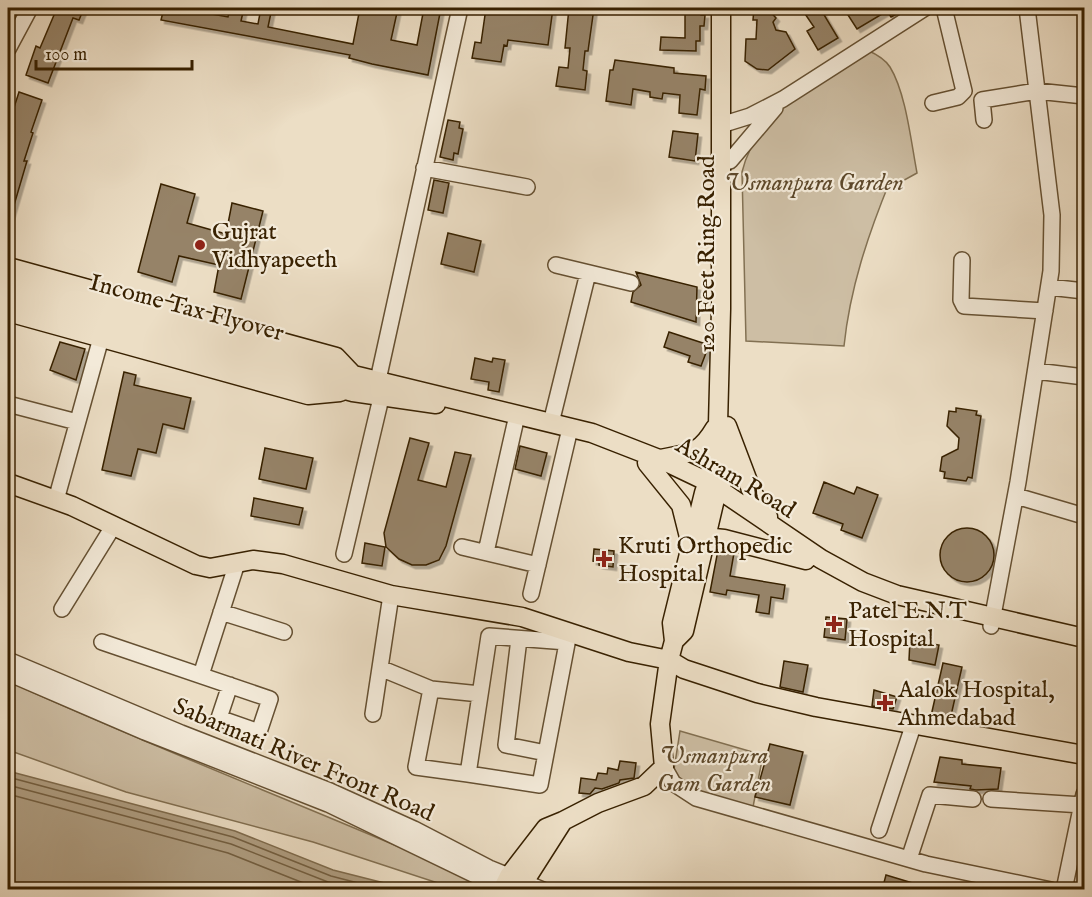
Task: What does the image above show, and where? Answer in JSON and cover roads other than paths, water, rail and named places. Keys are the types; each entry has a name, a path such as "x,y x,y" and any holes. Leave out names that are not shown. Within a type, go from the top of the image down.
{"main road":[{"name":"120 Feet Ring Road","path":"664,768 660,724 669,660 674,641 684,631 698,546 712,491 725,475 722,425 731,309 721,8"},
{"name":"120 Feet Ring Road","path":"725,124 730,8"},
{"path":"8,267 336,357 354,384 308,395 8,312"},
{"name":"Income Tax Flyover","path":"8,282 354,384"},
{"name":"Income Tax Flyover","path":"8,299 318,374"},
{"name":"Ashram Road","path":"354,384 592,433 712,491 775,526 822,559 863,582 897,595 1084,648"},
{"name":"Ashram Road","path":"379,389 589,442 654,461"},
{"path":"775,526 752,492 722,425 705,446 687,454 654,461 681,505 698,546 714,538 724,539 806,560"},
{"path":"8,483 56,500 114,525 196,565 210,568 253,560 283,564 391,595 522,617 568,637 669,660 684,669 757,693 913,726 1084,755"},
{"name":"Ashram Road","path":"712,491 806,560 858,591 895,604 1084,638"},
{"path":"512,884 546,828 598,802 644,786 664,768"}],"street":[{"path":"8,49 30,8"},
{"path":"344,554 424,168 460,8"},
{"path":"725,124 783,99 925,8"},
{"path":"933,103 958,97 964,91 945,8"},
{"path":"992,622 1016,496 1049,287 1052,215 1027,8"},
{"path":"984,120 982,100 1037,91 1084,96"},
{"path":"725,162 783,99"},
{"path":"424,168 527,187"},
{"path":"962,260 961,300 964,306 1046,311"},
{"path":"556,265 631,283"},
{"path":"551,423 588,273"},
{"path":"1049,287 1084,291"},
{"path":"56,500 101,338"},
{"path":"1036,371 1084,377"},
{"path":"8,404 77,422"},
{"path":"486,552 515,424"},
{"path":"531,594 568,437"},
{"path":"1016,496 1084,516"},
{"path":"63,609 114,525"},
{"path":"462,547 538,565"},
{"path":"201,675 237,562"},
{"path":"372,714 391,595"},
{"path":"221,612 284,632"},
{"path":"431,689 416,767 540,785 568,637 519,639 489,636 468,774"},
{"path":"519,639 506,745 546,753"},
{"path":"102,642 230,685"},
{"name":"Sabarmati River Front Road","path":"8,660 171,729 330,791 512,884"},
{"path":"380,668 431,689 480,694"},
{"path":"8,673 145,732 328,804 512,884 543,890"},
{"path":"879,830 913,726"},
{"path":"664,768 673,783 696,798 909,859 1051,890"},
{"path":"909,859 930,795 973,799"},
{"path":"991,799 1083,800 1065,890"}],"water":[{"path":"8,771 235,831 333,870 408,889 8,889"}],"place":[{"name":"Gujrat Vidhyapeeth","path":"200,245"},
{"name":"Kruti Orthopedic Hospital","path":"604,559"},
{"name":"Patel E.N.T Hospital","path":"834,624"},
{"name":"Aalok Hospital, Ahmedabad","path":"885,703"}],"park label":[{"name":"Usmanpura Garden","path":"814,182"},
{"name":"Usmanpura Gam Garden","path":"714,769"}]}
